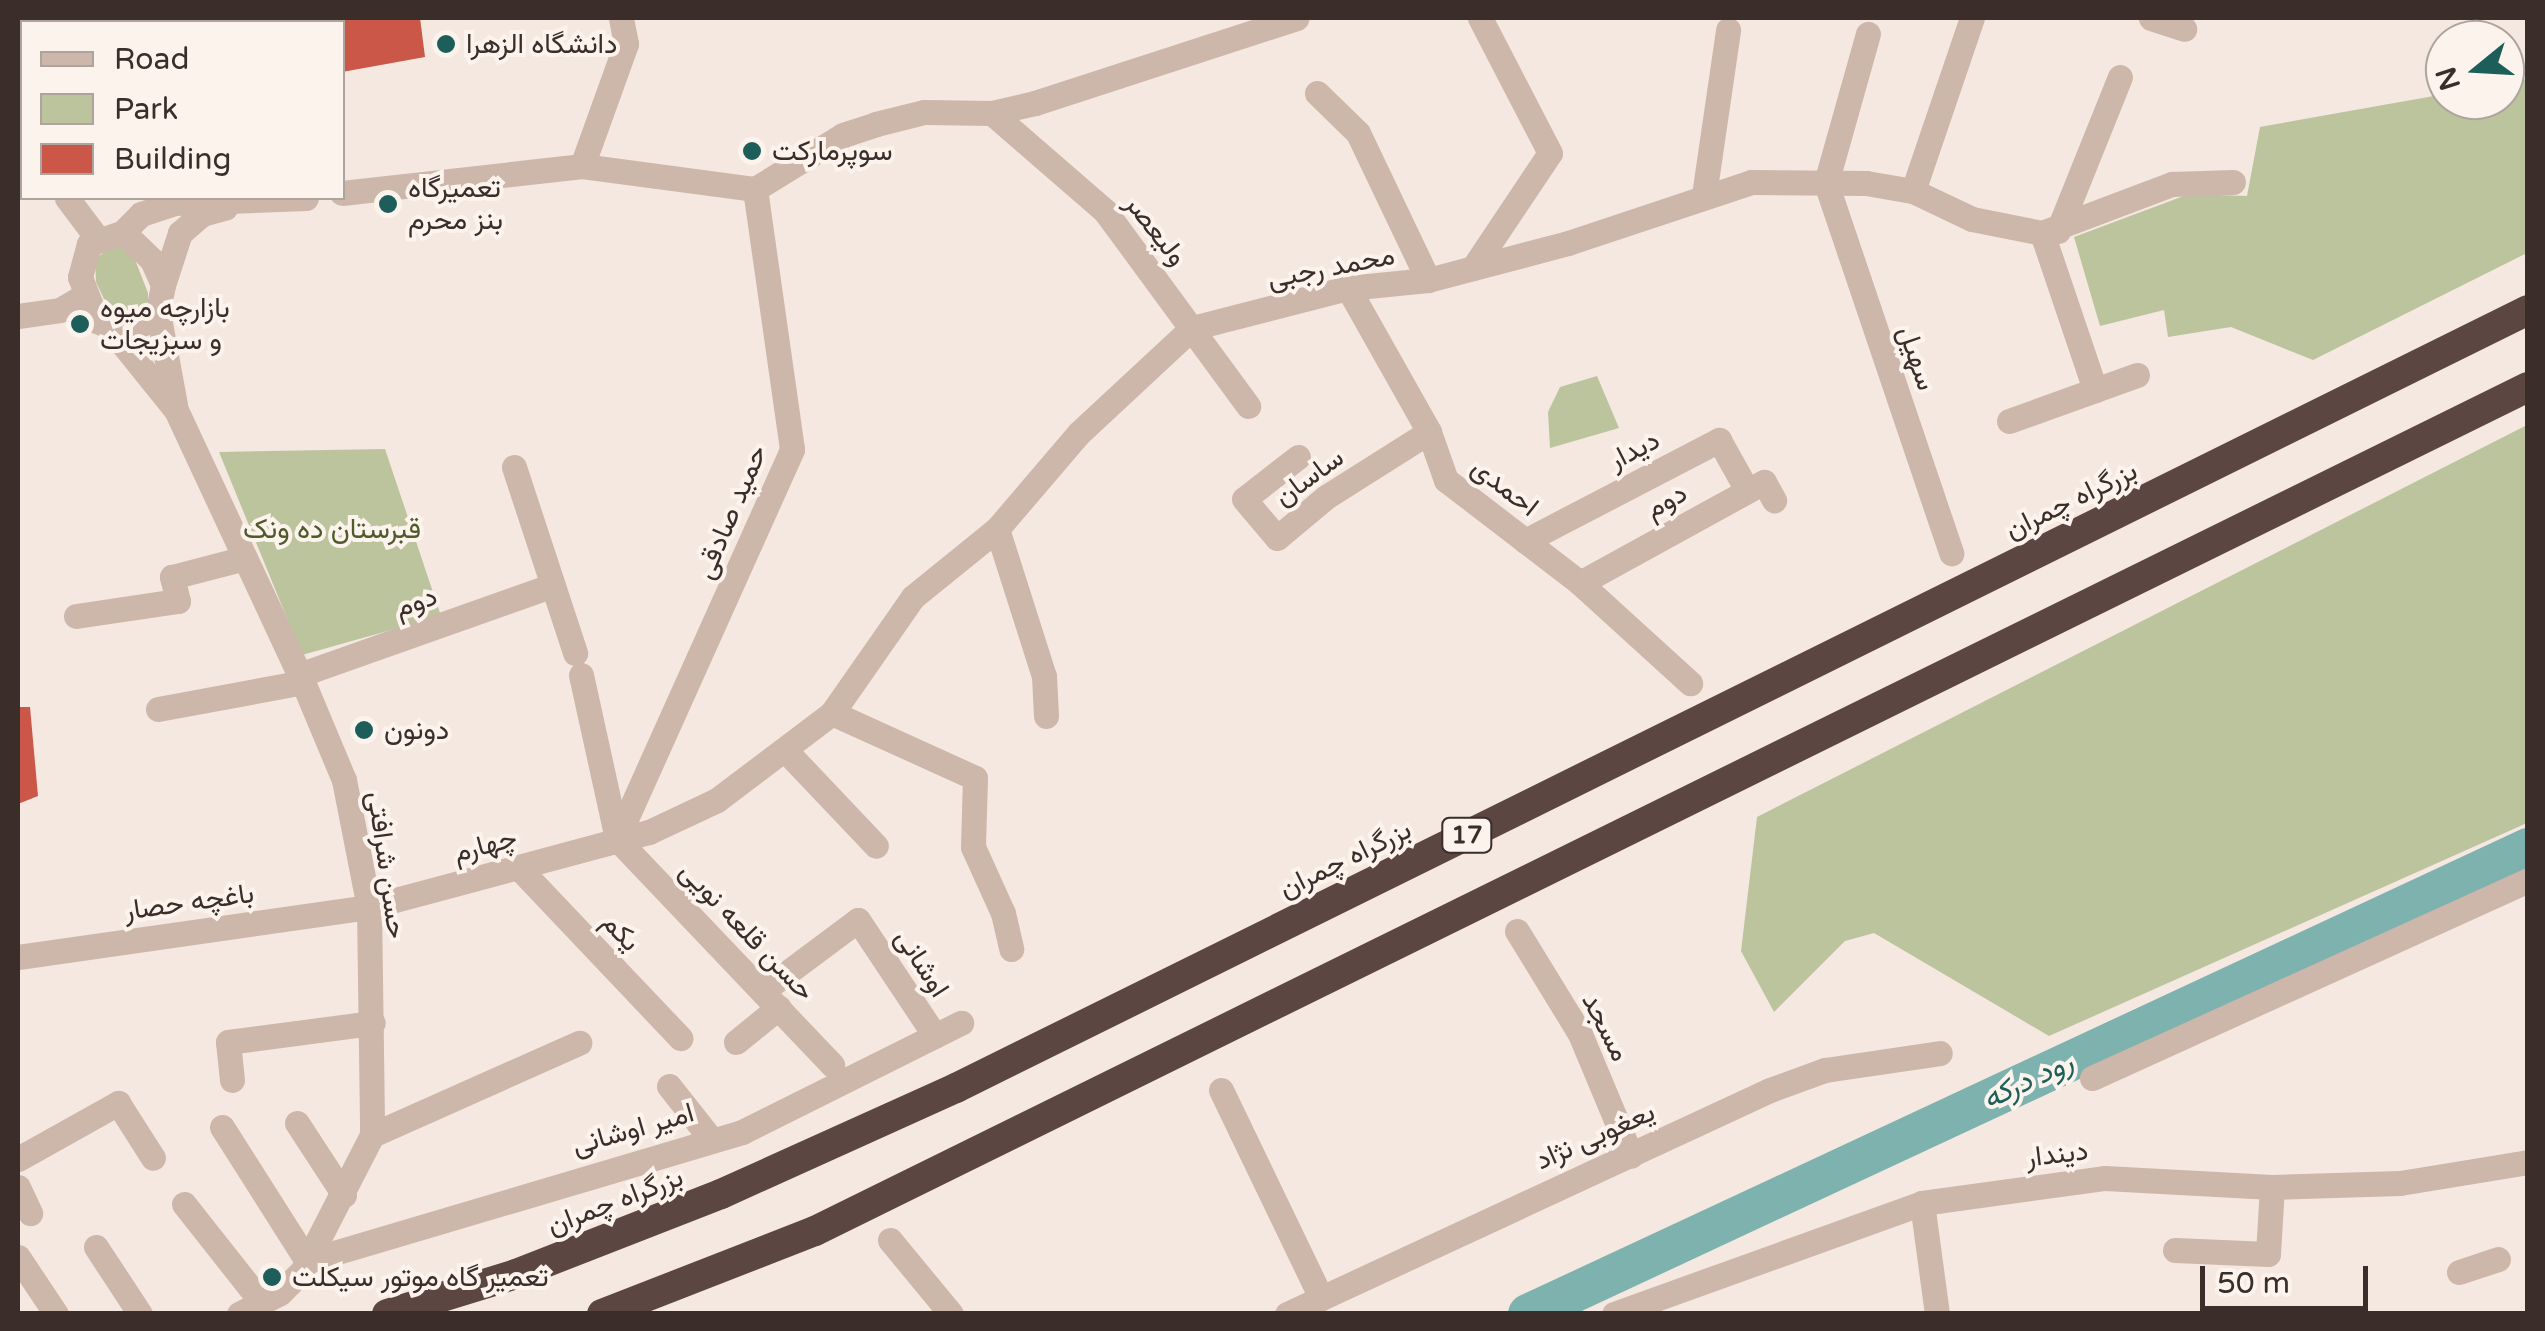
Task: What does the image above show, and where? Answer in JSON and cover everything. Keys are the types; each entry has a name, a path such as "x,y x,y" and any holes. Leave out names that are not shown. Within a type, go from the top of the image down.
{"highway":[{"name":"بزرگراه چمران","path":"387,1314 516,1274 721,1194 956,1088 2528,310"},
{"name":"17","path":"602,1314 815,1231 2528,387"}],"street":[{"path":"582,166 626,44 622,18"},
{"path":"345,194 582,166 755,188 859,130 924,112 992,113 1297,18"},
{"path":"1473,268 1550,153 1480,18"},
{"path":"1912,191 1972,18"},
{"path":"2152,18 2184,29"},
{"path":"1704,195 1728,30"},
{"path":"1826,182 1868,34"},
{"path":"2095,390 2050,232 2120,78"},
{"path":"1317,93 1358,132 1428,280"},
{"name":"ولیعصر","path":"992,113 1105,211 1248,406"},
{"name":"محمد رجبی","path":"617,839 717,800 832,713 878,638 913,597 997,529 1114,397 1192,328 1348,288 1428,280 1751,182 1826,182 1912,191 1972,219 2050,232"},
{"name":"سهیل","path":"1826,182 1951,553"},
{"path":"2050,232 2172,184 2233,182"},
{"name":"حمید صادقی","path":"617,839 792,449 755,188"},
{"path":"68,200 97,238"},
{"path":"176,410 114,332 97,321 83,296 82,253 97,238 123,232 162,206 284,200"},
{"path":"176,410 158,312 169,256 188,224 202,214 250,203"},
{"path":"123,232 152,260 163,285"},
{"name":"احمدی","path":"1348,288 1429,432 1446,480 1580,583 1690,683"},
{"path":"18,316 60,310 83,296"},
{"path":"114,332 148,326 158,312"},
{"path":"2009,422 2137,374"},
{"name":"حسن شرافتی","path":"176,410 301,678 344,780 369,907 372,1136 307,1261 251,1309"},
{"name":"ساسان","path":"1298,457 1244,499 1277,538 1326,497 1429,432"},
{"name":"دیدار","path":"1525,540 1719,440 1748,490"},
{"path":"514,467 578,664 617,839"},
{"path":"1748,490 1764,482 1774,500"},
{"name":"دوم","path":"1580,583 1748,490"},
{"path":"997,529 1044,676 1046,716"},
{"path":"76,616 178,601 172,577 245,558"},
{"name":"دوم","path":"158,709 301,678 553,585"},
{"path":"832,713 976,778 973,848 1003,912 1011,949"},
{"path":"784,750 876,846"},
{"name":"چهارم","path":"369,907 617,839"},
{"name":"حسن قلعه نویی","path":"617,839 832,1065"},
{"name":"یکم","path":"518,867 680,1038"},
{"path":"2092,1078 2528,880"},
{"name":"باغچه حصار","path":"18,957 369,907"},
{"name":"اوشانی","path":"772,999 858,920 935,1036"},
{"name":"مسجد","path":"1516,931 1580,1034 1631,1156"},
{"path":"736,1042 772,999"},
{"path":"232,1080 228,1042 372,1023"},
{"name":"امیر اوشانی","path":"307,1261 710,1138 742,1132 961,1023"},
{"path":"372,1136 579,1044"},
{"name":"یعغوبی نژاد","path":"1287,1314 1733,1105 1826,1070 1940,1054"},
{"path":"669,1086 710,1138"},
{"path":"1221,1090 1321,1298"},
{"path":"18,1158 118,1104 153,1158"},
{"path":"298,1123 344,1196"},
{"path":"222,1127 307,1261"},
{"name":"دیندار","path":"1614,1314 1660,1303 1922,1203 2104,1178 2272,1187 2400,1183 2528,1162"},
{"path":"18,1187 30,1212"},
{"path":"2175,1250 2268,1254 2272,1187"},
{"path":"1922,1203 1937,1314"},
{"path":"184,1204 251,1309"},
{"path":"890,1240 951,1314"},
{"path":"96,1246 140,1314"},
{"path":"18,1256 56,1314"},
{"path":"2460,1272 2498,1259"}],"green space":[{"path":"2525,79 2527,253 2313,360 2231,327 2168,337 2164,310 2100,326 2074,237 2189,194 2247,196 2260,127 2425,98 2425,120 2525,120"},
{"path":"113,247 125,247 134,257 148,293 148,302 131,313 110,312 96,282 95,258"},
{"path":"1597,376 1619,428 1550,448 1548,412 1560,387"},
{"path":"2527,425 2527,823 2049,1036 1874,933 1845,941 1774,1012 1741,951 1757,817"},
{"name":"قبرستان ده ونک","path":"385,449 441,616 302,655 219,452"}],"building":[{"path":"420,18 425,57 345,71 342,20"},
{"path":"18,707 30,707 38,796 18,804"}],"waterway":[{"name":"رود درکه","path":"1528,1314 2528,848"}],"place":[{"name":"دانشگاه الزهرا","path":"446,44"},
{"name":"سوپرمارکت","path":"752,151"},
{"name":"تعمیرگاه بنز محرم","path":"388,204"},
{"name":"بازارچه میوه و سبزیجات","path":"80,324"},
{"name":"دونون","path":"364,730"},
{"name":"تعمیر گاه موتور سیکلت","path":"272,1277"}]}
